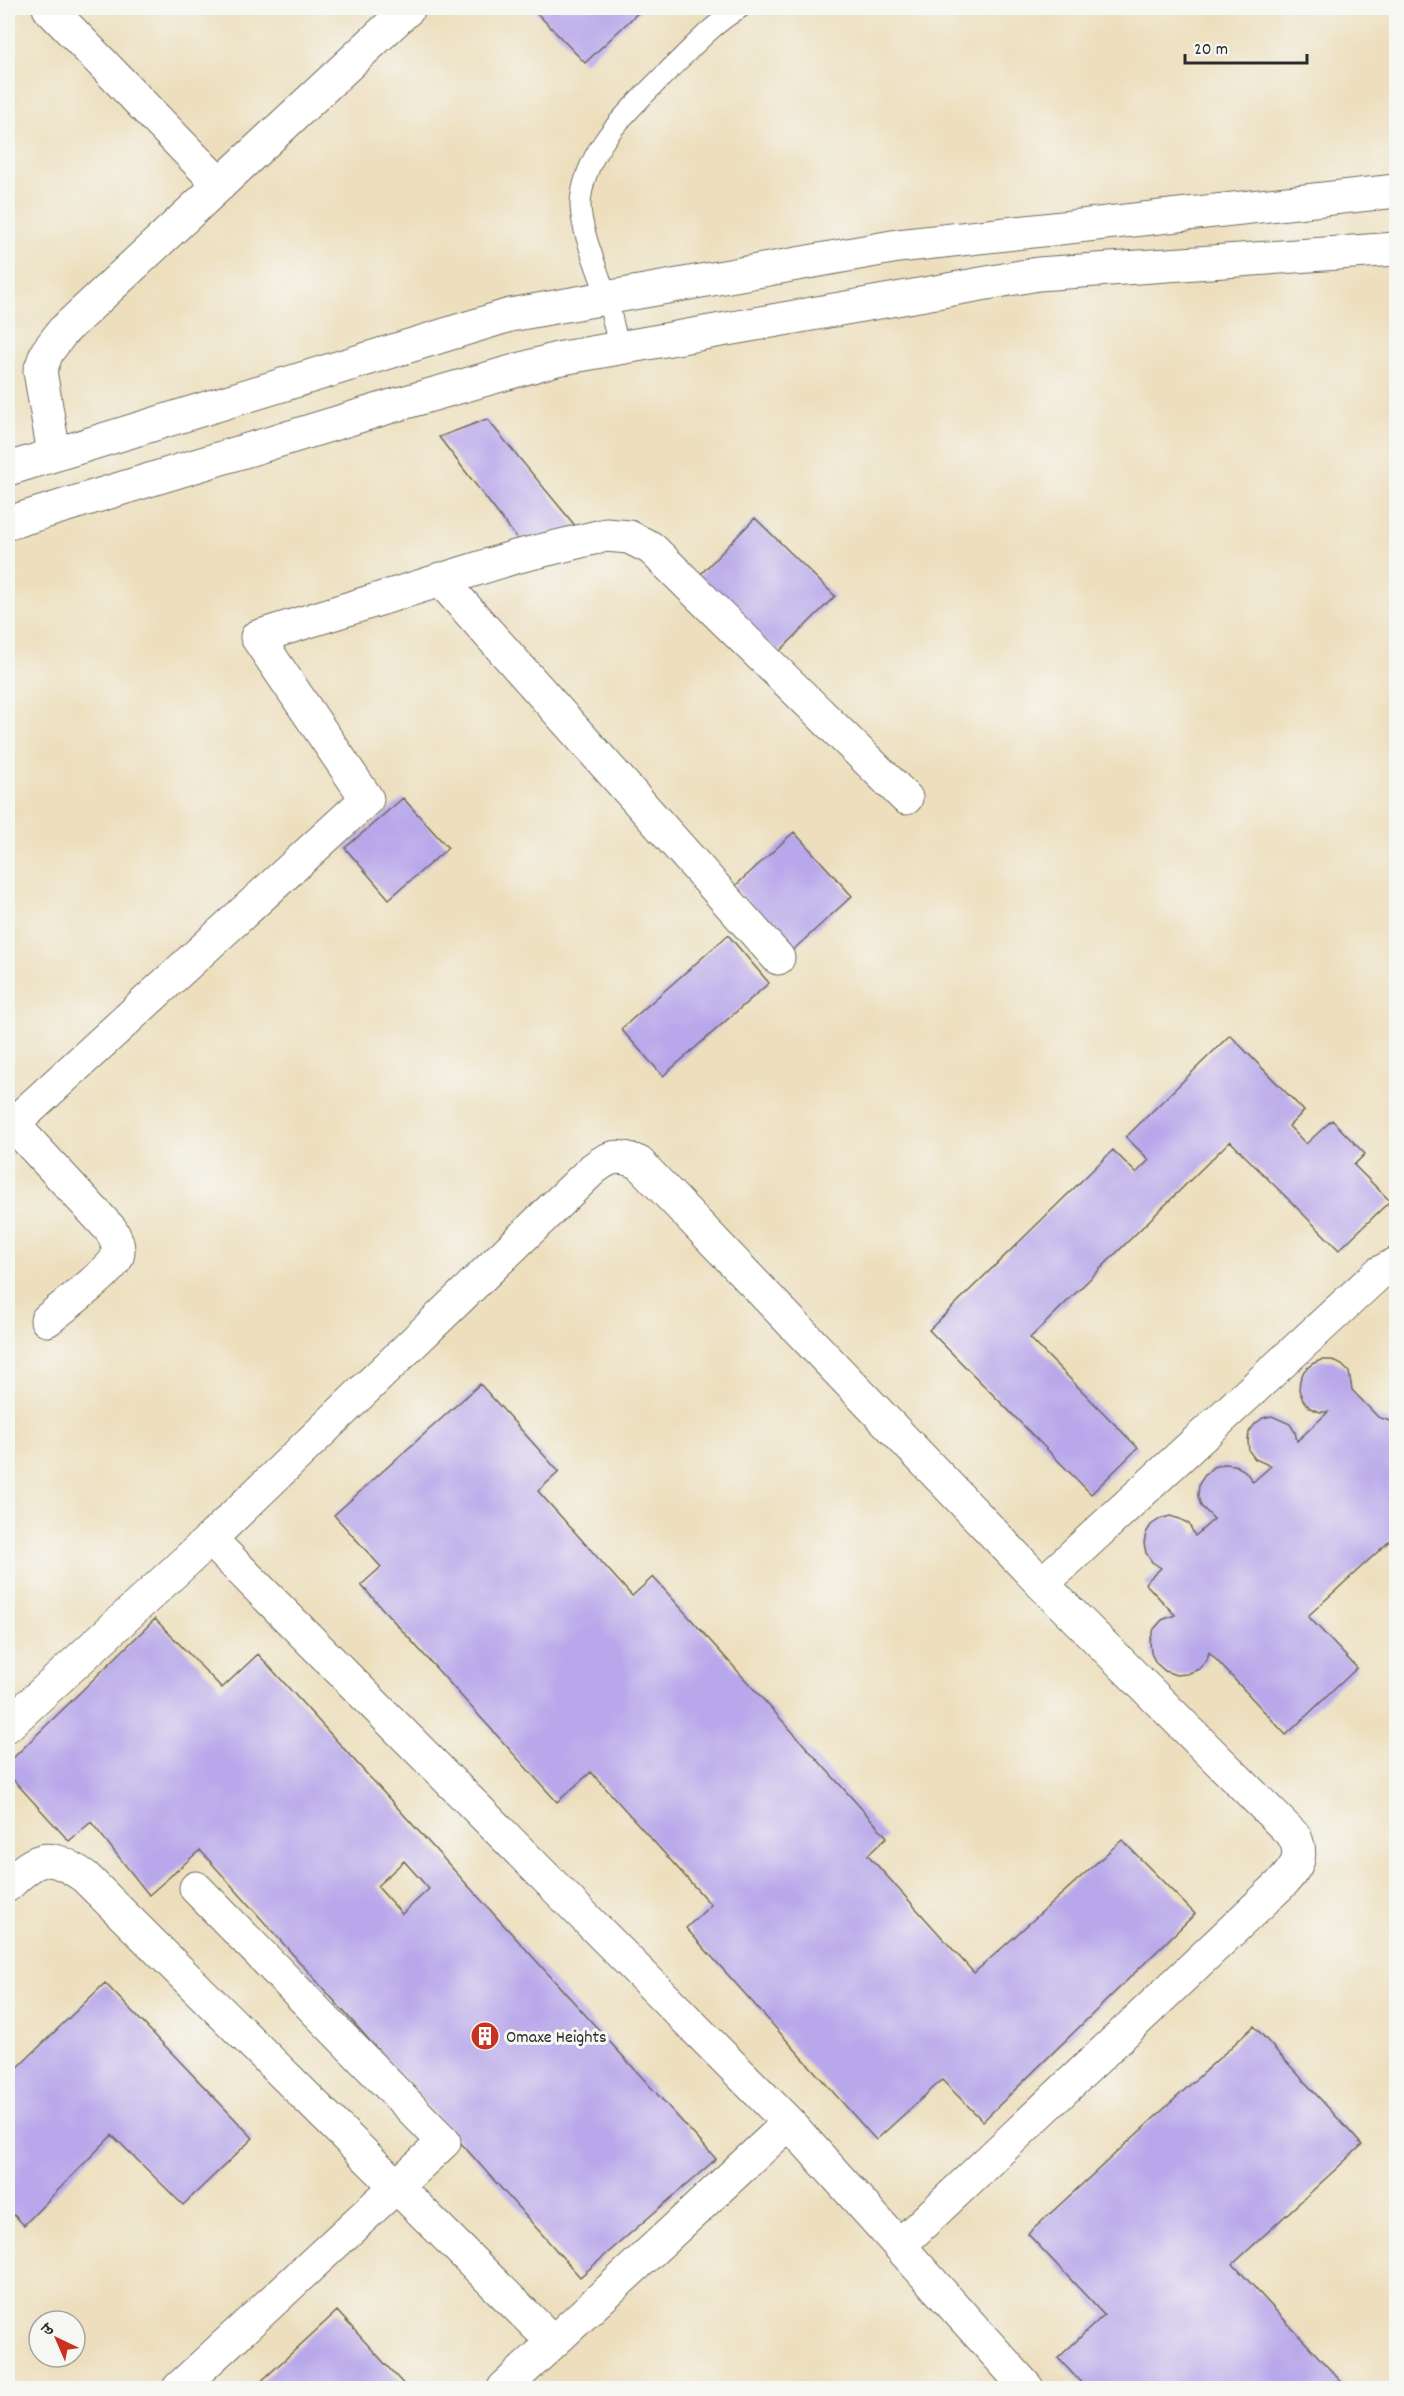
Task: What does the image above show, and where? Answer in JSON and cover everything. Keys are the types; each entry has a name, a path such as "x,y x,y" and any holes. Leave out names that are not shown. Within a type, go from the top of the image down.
{"street":[{"path":"49,8 220,185"},
{"path":"54,454 40,371 47,351 63,331 409,8"},
{"path":"8,469 510,315 898,246 1396,191"},
{"path":"8,523 556,359 1038,274 1396,249"},
{"path":"47,1320 108,1268 117,1257 118,1243 111,1230 10,1121 367,799 257,637 515,557 606,535 629,537 651,548 906,798"},
{"path":"440,579 778,958"},
{"path":"8,1725 210,1539 593,1169 606,1158 625,1156 639,1163 1042,1584 1295,1837 1300,1850 1295,1868 1284,1881 900,2245"},
{"path":"1042,1584 1379,1273 1396,1264"},
{"path":"210,1539 789,2123 1027,2388"},
{"path":"13,1869 43,1860 65,1863 85,1877 395,2188 553,2342"},
{"path":"179,2388 444,2142 196,1888"},
{"path":"504,2388 789,2123"}],"lane":[{"path":"619,348 583,223 580,199 586,177 599,148 617,123 711,28 740,8"}],"building":[{"path":"532,8 643,8 585,63"},
{"path":"487,419 582,534 519,541 439,437"},
{"path":"755,518 835,596 774,657 696,579"},
{"path":"403,798 448,848 389,899 345,848"},
{"path":"794,832 852,896 793,950 734,887"},
{"path":"728,935 769,983 663,1076 621,1029"},
{"path":"1230,1035 1304,1111 1289,1126 1306,1144 1332,1120 1365,1154 1354,1165 1390,1201 1339,1250 1230,1141 1030,1338 1138,1448 1091,1494 929,1330 1113,1150 1136,1173 1149,1160 1126,1137"},
{"path":"1321,1360 1332,1360 1342,1365 1349,1372 1352,1390 1378,1417 1396,1423 1396,1535 1308,1616 1357,1668 1286,1735 1209,1652 1207,1660 1199,1669 1187,1674 1176,1675 1165,1671 1156,1663 1151,1653 1150,1641 1154,1629 1162,1620 1175,1615 1145,1583 1161,1568 1152,1562 1146,1553 1144,1543 1151,1525 1160,1519 1170,1516 1180,1519 1189,1524 1195,1536 1214,1519 1201,1506 1198,1496 1199,1484 1213,1467 1224,1464 1235,1465 1245,1471 1253,1482 1271,1466 1255,1459 1249,1451 1249,1432 1263,1418 1272,1416 1290,1424 1297,1441 1328,1412 1310,1408 1303,1400 1299,1390 1304,1371"},
{"path":"480,1384 559,1472 538,1491 632,1596 653,1577 887,1837 868,1855 974,1973 1122,1840 1195,1914 983,2121 942,2080 876,2140 686,1928 711,1905 591,1772 557,1802 361,1585 381,1567 334,1515"},
{"name":"Omaxe Heights","path":"155,1619 222,1688 258,1654 716,2159 580,2277 200,1850 149,1895 91,1822 69,1841 8,1774 8,1763","holes":["404,1861 429,1889 402,1914 377,1886"]},
{"path":"105,1983 253,2138 183,2205 112,2135 24,2225 8,2209 8,2077"},
{"path":"1254,2026 1362,2145 1233,2264 1347,2388 1086,2388 1058,2358 1104,2315 1028,2234"},
{"path":"337,2311 407,2388 254,2388"}],"place":[{"name":"Omaxe Heights","path":"485,2036"}]}
